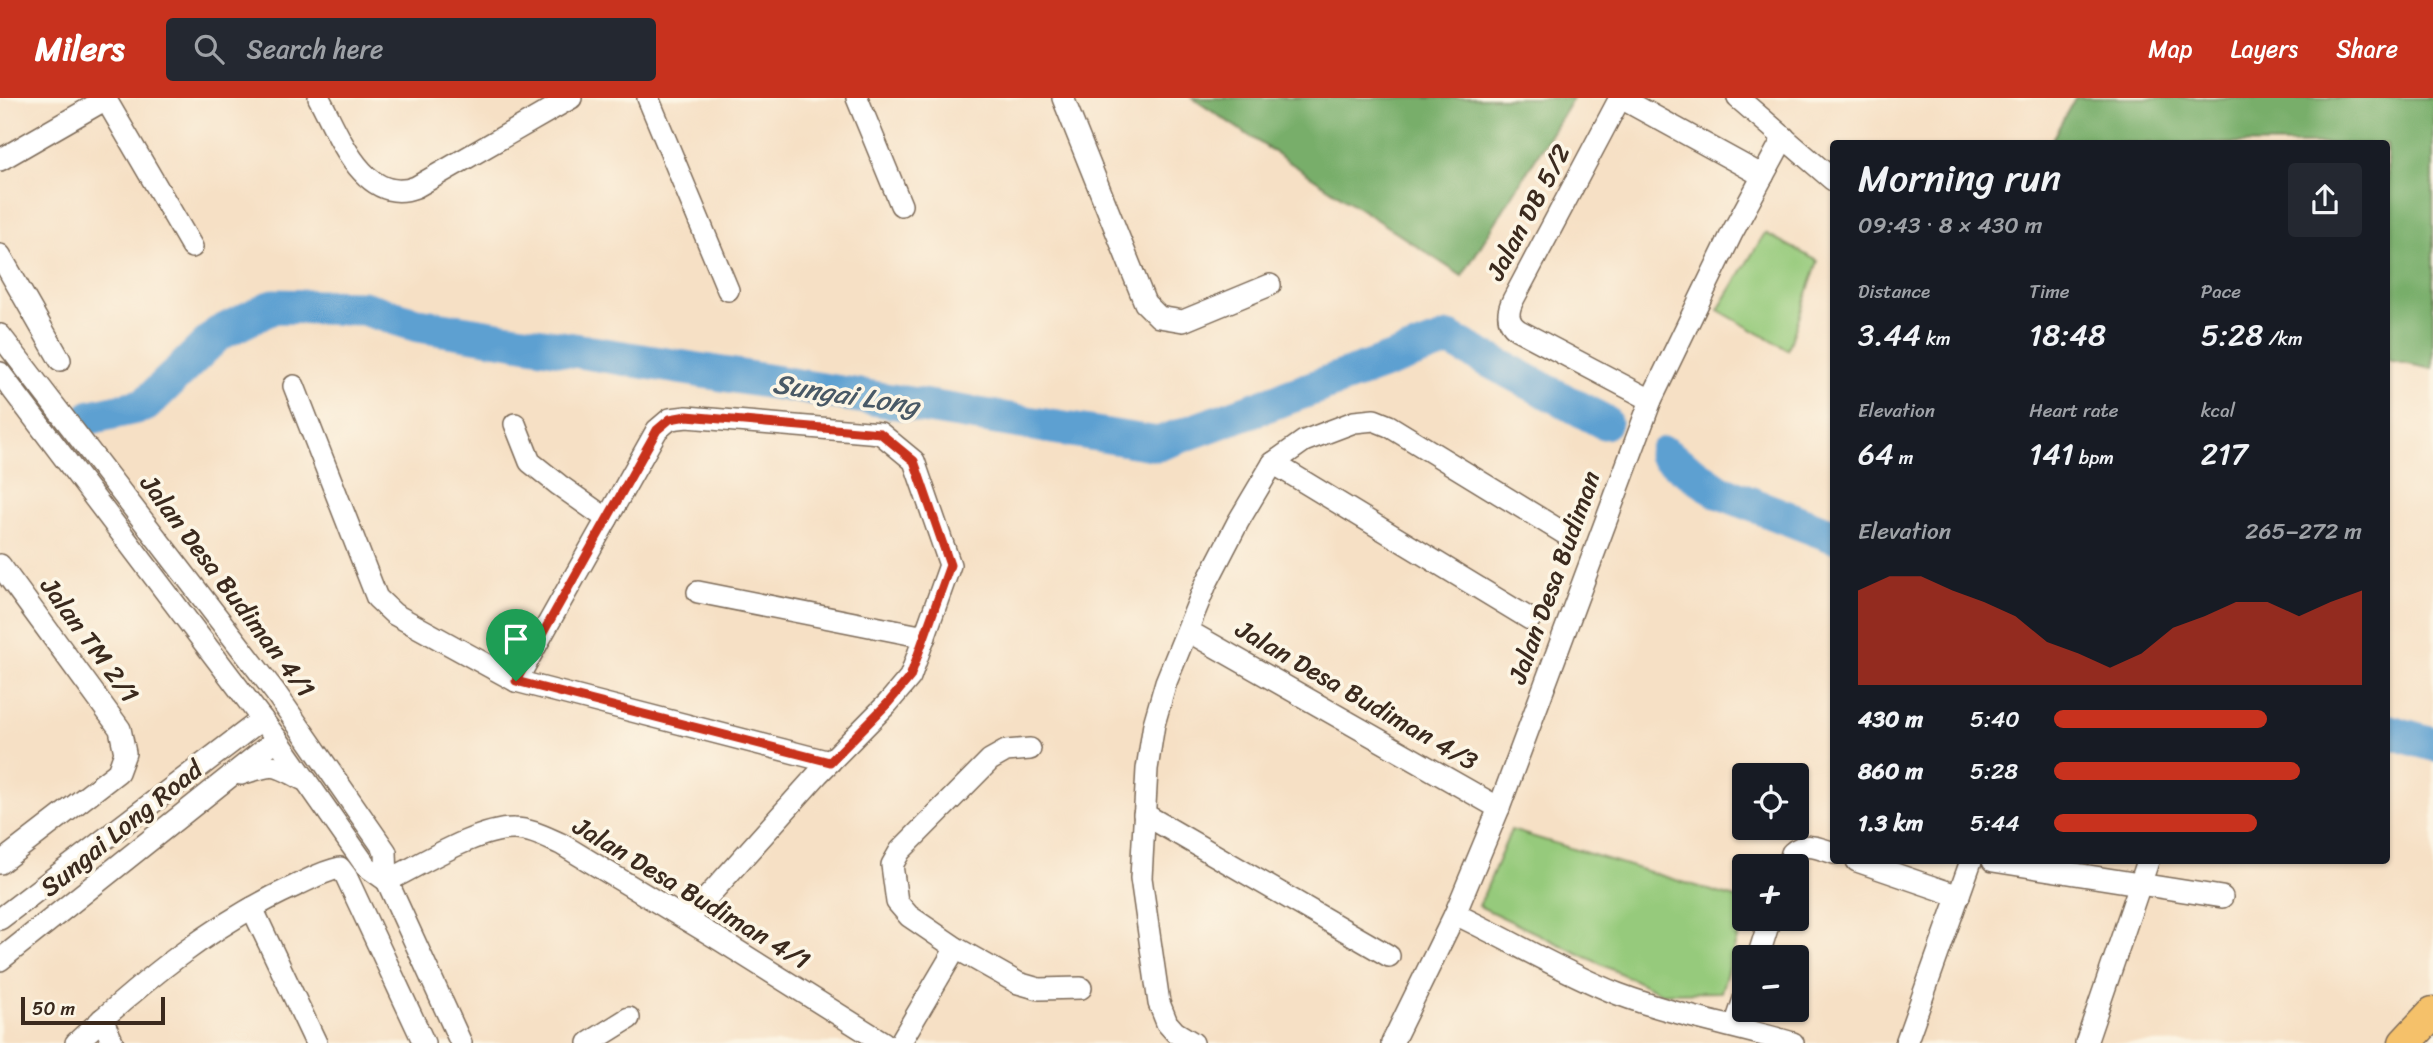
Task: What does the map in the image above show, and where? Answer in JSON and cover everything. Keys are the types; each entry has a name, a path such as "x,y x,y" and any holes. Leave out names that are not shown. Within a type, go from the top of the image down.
{"highway":[{"path":"2405,1043 2433,1013"}],"street":[{"path":"319,98 359,170 383,188 400,191 416,187 571,98"},
{"path":"648,98 728,290"},
{"path":"857,98 901,205"},
{"path":"1063,98 1144,303 1159,317 1183,321 1269,285"},
{"path":"1621,98 1763,176"},
{"name":"Jalan DB 5/2","path":"1621,98 1513,300 1508,315 1512,325 1518,330 1651,400"},
{"path":"1738,98 1830,177"},
{"path":"0,160 106,99 192,247"},
{"name":"Jalan Desa Budiman","path":"1392,1043 1455,914 1499,808 1651,400 1732,233 1784,137"},
{"path":"0,256 60,360"},
{"name":"Jalan Desa Budiman 4/1","path":"0,335 275,692 386,852 387,881 461,1043"},
{"name":"Jalan Desa Budiman 4/1","path":"0,373 229,674 273,727 366,866 387,881"},
{"path":"294,386 377,598 394,614 516,681 830,762"},
{"path":"516,681 657,430 670,419 687,416 880,433 914,461 950,565 916,665 902,687 687,920"},
{"path":"1193,1043 1175,1032 1167,1023 1156,989 1142,878 1147,769 1154,724 1166,682 1206,584 1273,463 1304,441 1354,422 1374,420 1389,426 1566,536"},
{"path":"515,424 530,462 607,519"},
{"path":"1273,463 1530,619"},
{"name":"Jalan TM 2/1","path":"0,565 120,729 125,753 118,772 0,863"},
{"path":"698,592 925,637"},
{"name":"Jalan Desa Budiman 4/3","path":"1188,631 1499,808"},
{"path":"221,752 239,725 241,713 239,699 229,674"},
{"path":"275,692 273,727 302,730"},
{"name":"Sungai Long Road","path":"1,917 221,752 273,727"},
{"name":"Sungai Long Road","path":"0,960 229,777 273,727"},
{"path":"1030,749 1006,751 990,760 900,851 892,865 897,902 902,910 956,948 1018,983 1039,989 1081,988"},
{"path":"229,777 272,765 280,766 307,781"},
{"path":"1144,814 1390,956"},
{"name":"Jalan Desa Budiman 4/1","path":"387,881 479,836 497,830 516,829 533,833 561,844 884,1043"},
{"path":"1796,854 1803,846 1811,845 1830,852"},
{"path":"1866,864 1958,896"},
{"path":"1906,1043 1970,864"},
{"path":"2011,864 2222,897"},
{"path":"2086,1043 2147,864"},
{"path":"76,1043 146,980 252,908 282,891 329,870 340,868 425,1043"},
{"path":"252,908 316,1043"},
{"path":"1455,914 1617,993 1793,1043"},
{"path":"1,917 20,944"},
{"path":"903,1038 956,948"},
{"path":"589,1043 629,1018"},
{"path":"102,1020 113,1043"},
{"path":"1735,1026 1736,1022"}],"green space":[{"path":"1192,98 1573,98 1462,276"},
{"path":"2075,98 2433,98 2433,369 2390,361 2390,140 2052,140"},
{"path":"1765,233 1818,261 1788,350 1718,310"},
{"path":"1511,830 1732,897 1732,931 1739,931 1735,945 1732,945 1732,955 1721,992 1661,993 1479,906"}],"waterway":[{"name":"Sungai Long","path":"91,417 145,405 218,334 274,306 363,308 418,325 1158,444 1449,339 1604,422"},
{"name":"Sungai Long","path":"1665,454 1720,492 1830,534"},
{"name":"Sungai Long","path":"2390,732 2433,744"}],"route":[{"path":"687,416 880,433 914,461 950,565 910,677 830,762 516,681 657,430 670,419 687,416"}]}
